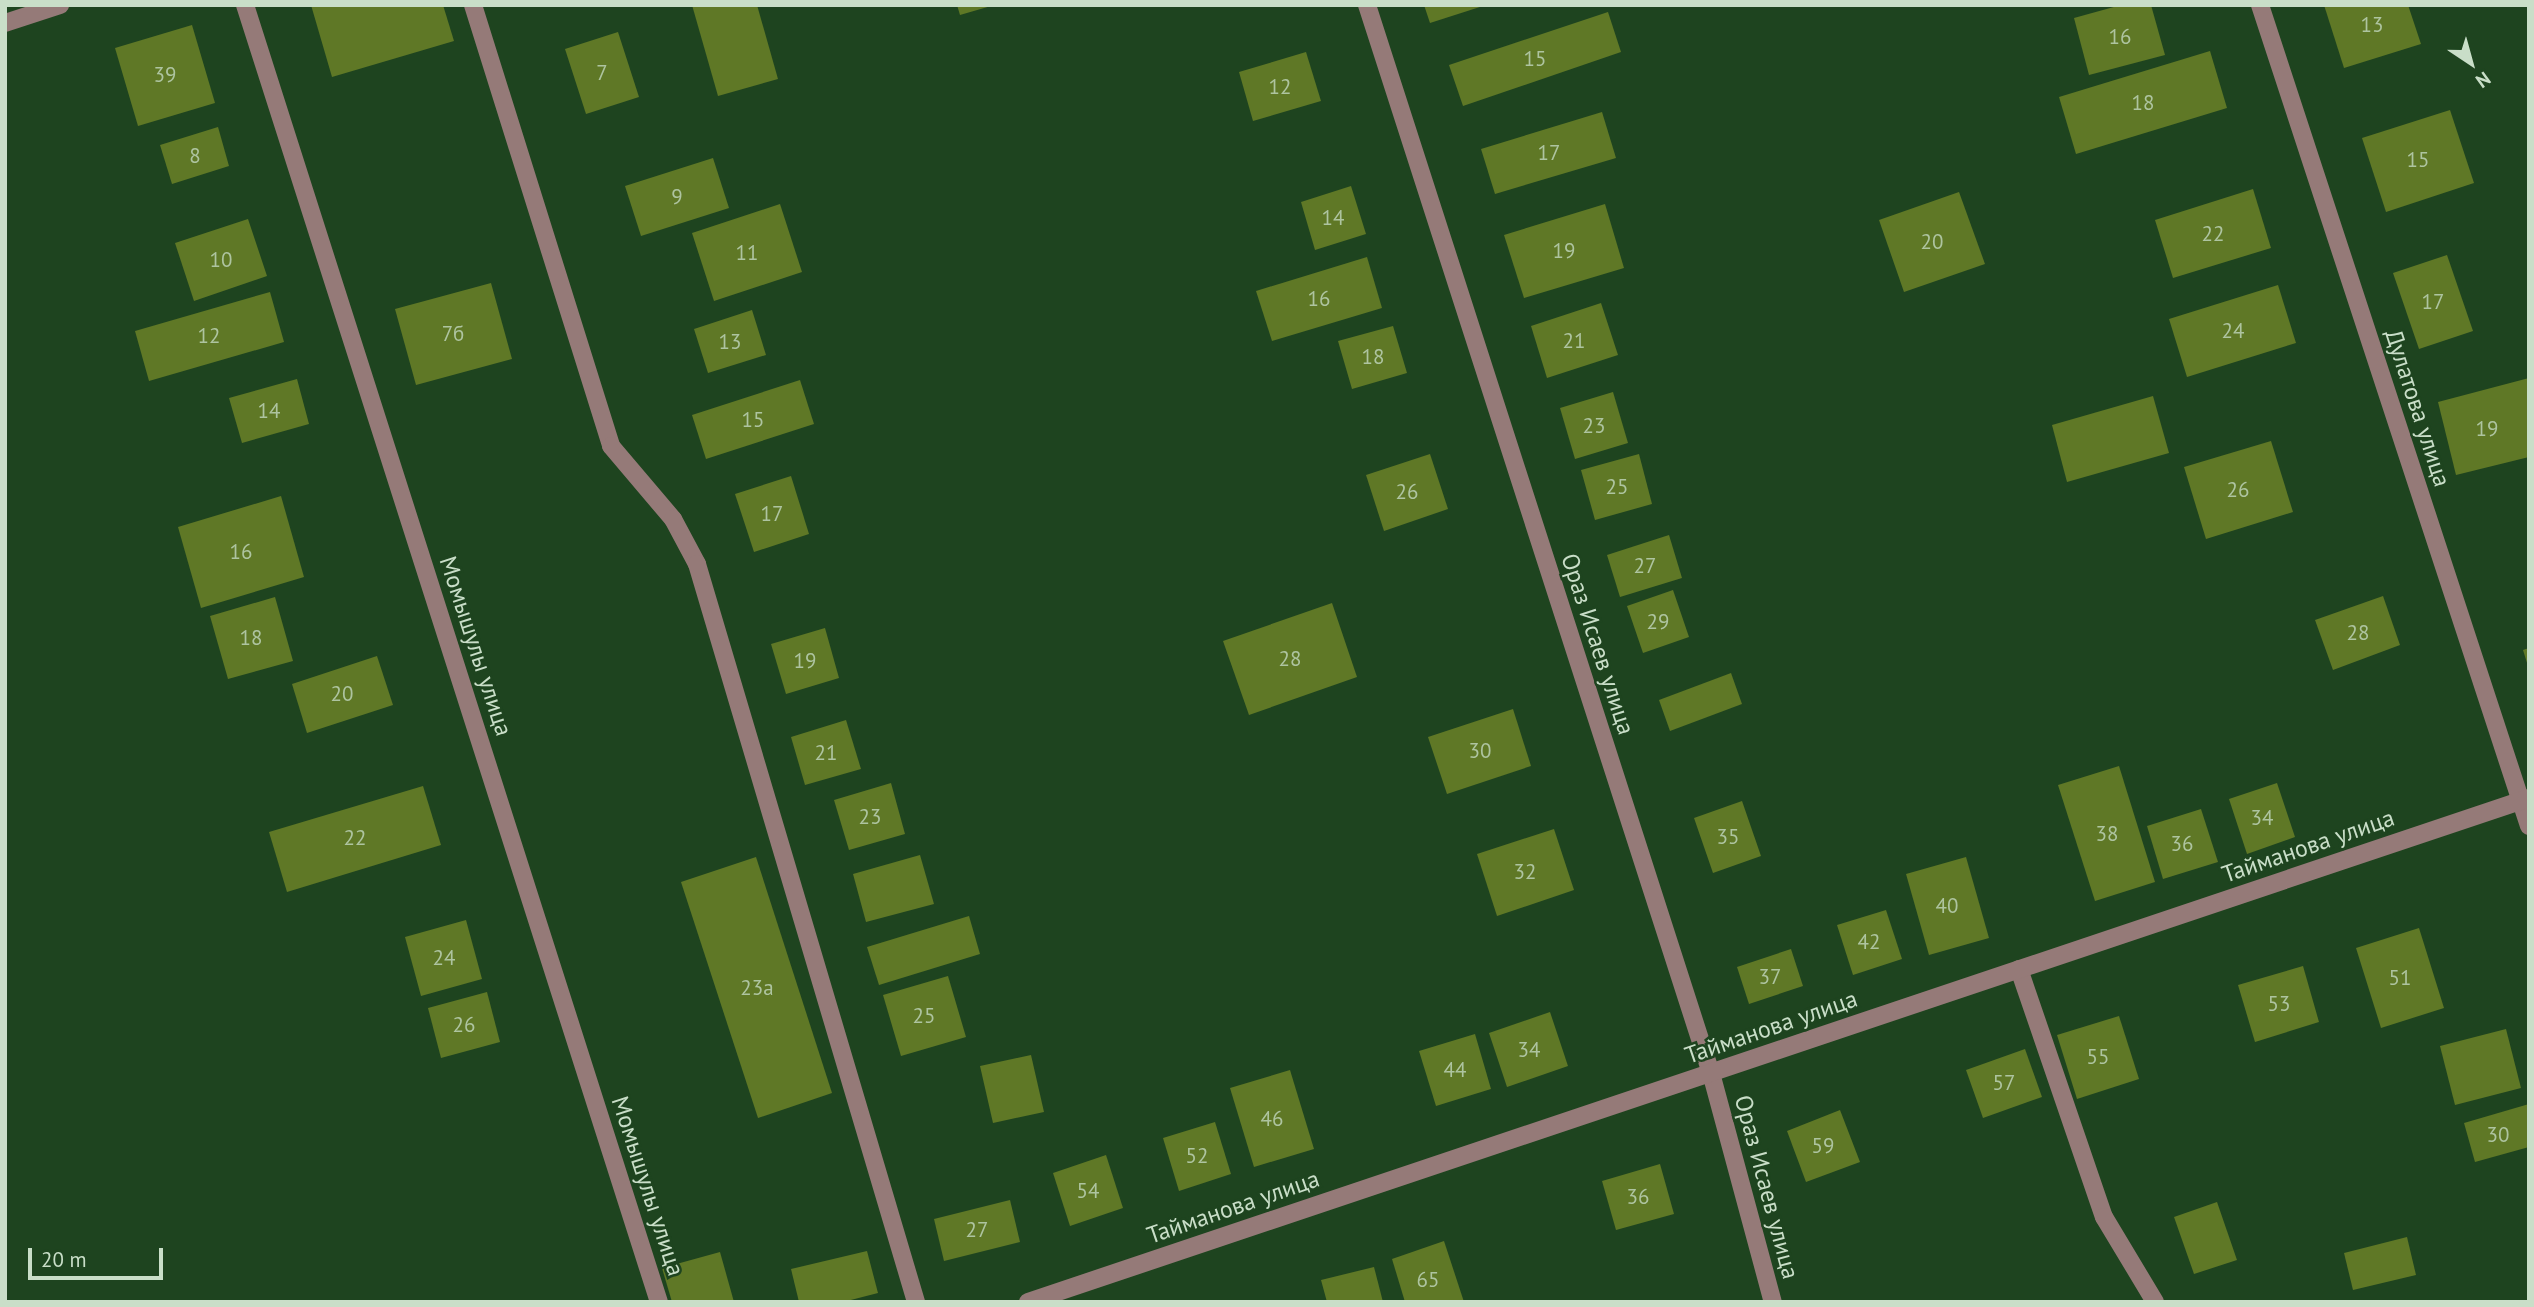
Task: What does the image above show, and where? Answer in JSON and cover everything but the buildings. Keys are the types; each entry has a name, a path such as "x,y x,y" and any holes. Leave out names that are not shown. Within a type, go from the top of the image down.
{"street":[{"path":"5,23 60,5"},
{"name":"Момышулы улица","path":"245,5 659,1302"},
{"path":"473,5 611,446 673,519 697,564 916,1302"},
{"name":"Ораз Исаев улица","path":"1367,5 1711,1073 1773,1302"},
{"name":"Дулатова улица","path":"2260,5 2525,799 2529,826"},
{"name":"Тайманова улица","path":"1028,1302 2525,799"},
{"path":"2019,969 2104,1217 2155,1302"}]}
